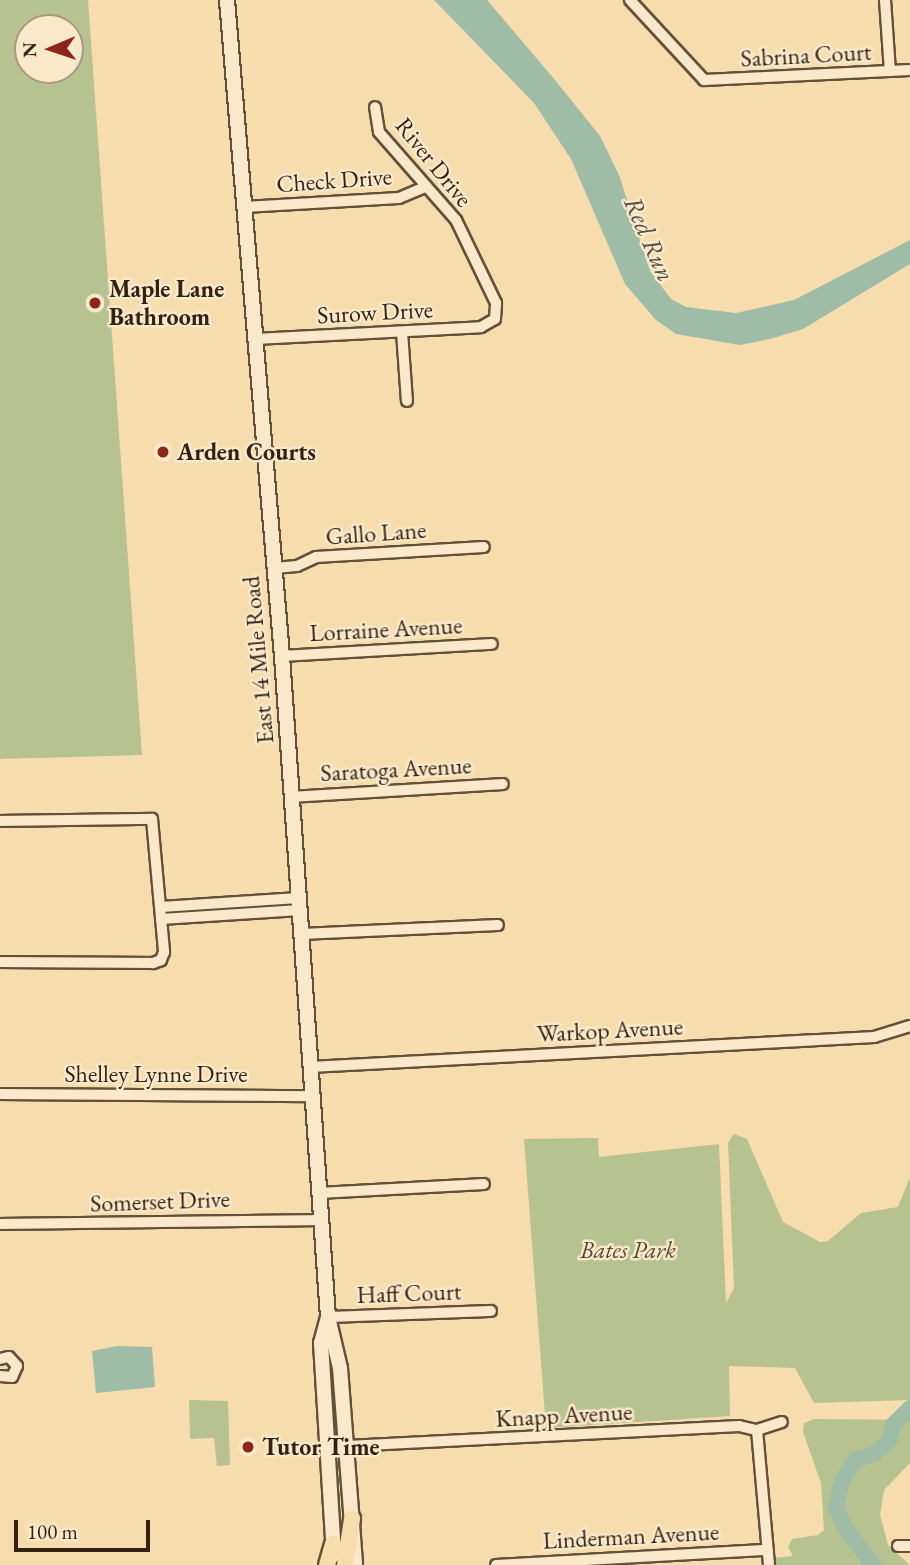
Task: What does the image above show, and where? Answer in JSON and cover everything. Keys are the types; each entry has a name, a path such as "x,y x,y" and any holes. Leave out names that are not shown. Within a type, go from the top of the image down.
{"main road":[{"name":"East 14 Mile Road","path":"227,0 282,656 328,1317 337,1341 355,1565"},
{"name":"East 14 Mile Road","path":"328,1317 321,1343 335,1565"},
{"path":"345,1565 352,1519"},
{"path":"327,1565 333,1544"}],"street":[{"name":"Sabrina Court","path":"630,0 704,80 910,69"},
{"path":"885,0 890,71"},
{"name":"River Drive","path":"375,107 379,132 460,227 496,303 495,319"},
{"name":"Check Drive","path":"244,207 399,198 425,187"},
{"name":"Surow Drive","path":"255,339 481,327 495,319"},
{"path":"402,332 407,401"},
{"name":"Gallo Lane","path":"274,568 297,566 316,557 484,547"},
{"name":"Lorraine Avenue","path":"282,656 492,644"},
{"name":"Saratoga Avenue","path":"291,797 503,784"},
{"path":"0,821 152,819 162,919 161,960 0,962"},
{"path":"161,907 299,904"},
{"path":"162,919 299,904"},
{"path":"301,934 498,925"},
{"name":"Warkop Avenue","path":"310,1067 874,1037 910,1026"},
{"name":"Shelley Lynne Drive","path":"0,1094 312,1096"},
{"path":"319,1193 484,1184"},
{"name":"Somerset Drive","path":"0,1224 321,1220"},
{"name":"Haff Court","path":"328,1317 491,1311"},
{"path":"0,1359 9,1357 17,1366 12,1377 0,1376"},
{"name":"Knapp Avenue","path":"347,1446 739,1426 757,1430 782,1422"},
{"path":"757,1430 769,1565"},
{"path":"898,1546 910,1546"},
{"name":"Linderman Avenue","path":"496,1565 768,1550"}],"green space":[{"path":"0,0 88,0 142,755 0,759"},
{"name":"Bates Park","path":"734,1134 747,1139 783,1222 820,1242 828,1241 861,1213 898,1207 910,1177 910,1400 814,1403 795,1368 729,1366 730,1416 546,1428 524,1139 598,1138 599,1157 719,1144 726,1303 734,1288 728,1143"},
{"path":"189,1400 228,1401 230,1465 217,1466 214,1438 190,1439"},
{"path":"814,1419 910,1420 910,1463 884,1490 880,1515 888,1545 910,1565 773,1565 773,1558 793,1556 788,1547 792,1539 818,1535 824,1530 821,1483 803,1432 804,1423"}],"shaded area":[{"name":"Red Run","path":"434,0 487,0 600,136 619,175 650,271 671,299 686,307 736,313 794,300 910,240 910,264 803,329 770,339 740,345 676,334 656,320 625,284 571,159 534,103"},
{"path":"117,1346 152,1347 155,1387 96,1393 92,1351"}],"waterway":[{"path":"873,1565 844,1526 836,1506 842,1481 855,1460 874,1454 889,1441 894,1424 910,1408"}],"place":[{"name":"Maple Lane Bathroom","path":"95,303"},
{"name":"Arden Courts","path":"163,452"},
{"name":"Tutor Time","path":"248,1447"}]}
